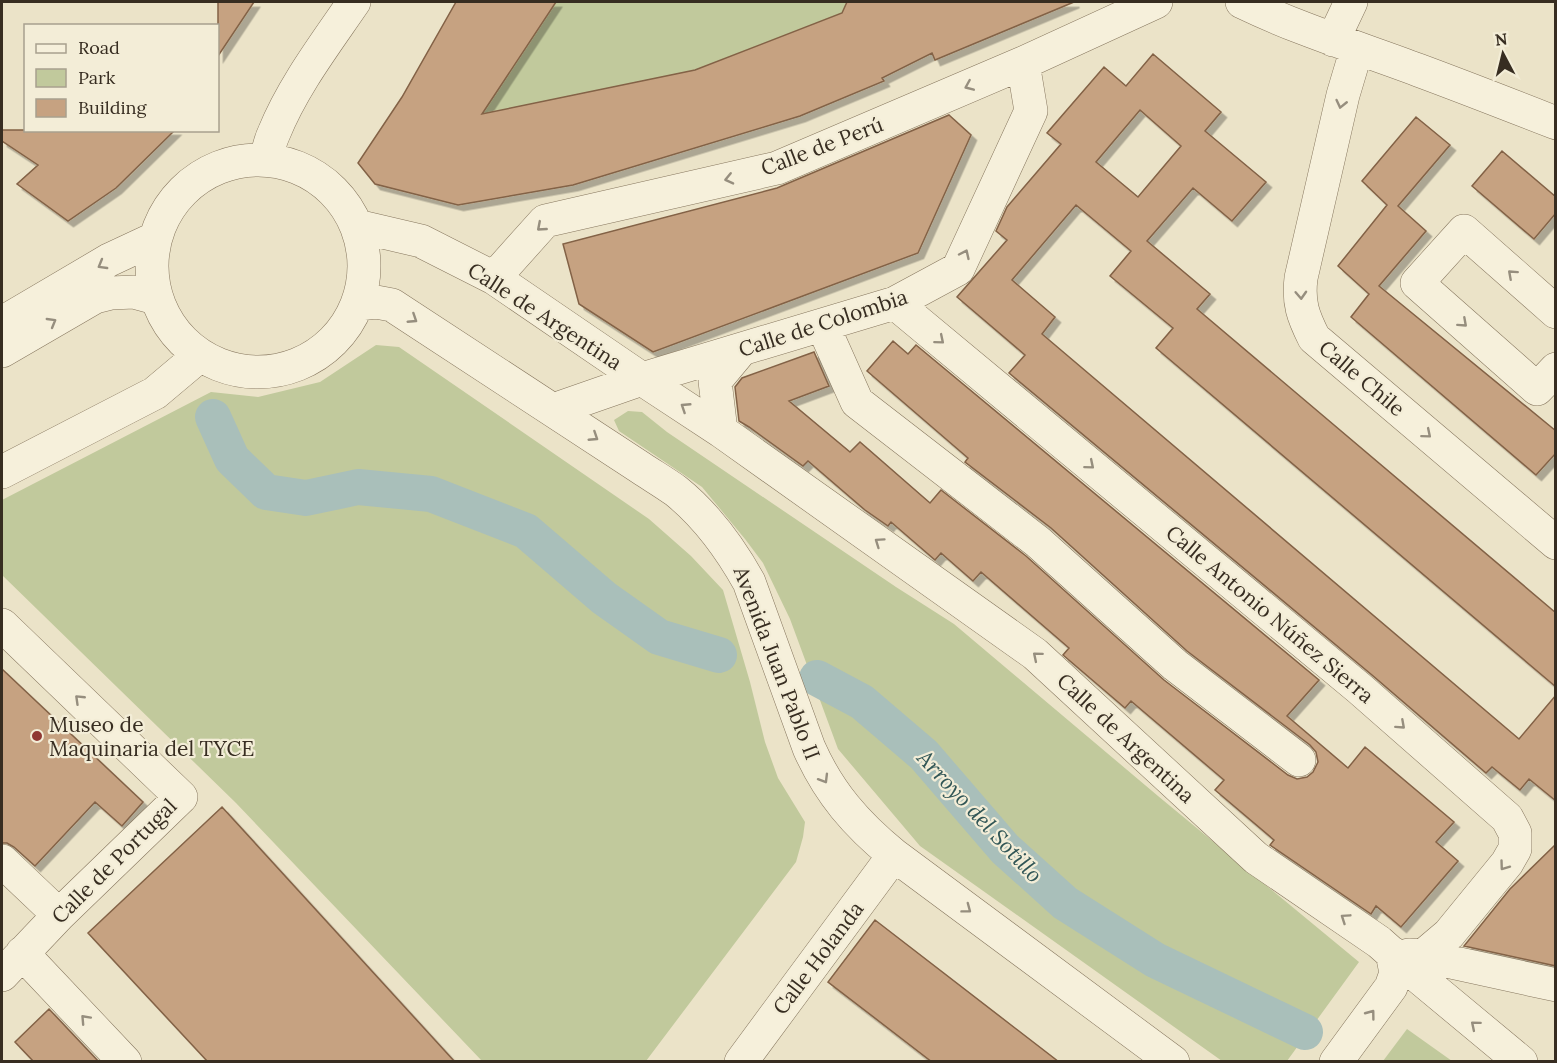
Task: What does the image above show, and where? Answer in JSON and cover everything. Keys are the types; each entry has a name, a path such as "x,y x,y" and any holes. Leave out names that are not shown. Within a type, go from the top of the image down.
{"street":[{"path":"266,160 273,135 284,111 318,54 354,2"},
{"name":"Calle de Perú","path":"494,278 545,221 777,168 1023,63 1156,2"},
{"path":"1242,2 1345,44 1556,123"},
{"name":"Calle Chile","path":"1351,2 1345,44 1343,95 1301,278 1299,295 1305,321 1314,338 1556,543"},
{"name":"Calle de Colombia","path":"553,410 642,379 895,303 958,269 1031,111 1023,63"},
{"path":"266,160 295,166 321,180 342,200 357,226 364,250 365,274 360,304 344,330 319,355 287,369 257,374 227,369 199,356 180,340 165,321 156,298 151,269 154,239 166,212 184,189 208,171 236,162 266,160"},
{"name":"Calle de Argentina","path":"357,226 421,241 494,278 721,431 1035,654 1256,858 1379,942 1407,955 1556,985"},
{"path":"1556,312 1464,231 1417,283 1538,389 1556,369"},
{"path":"2,323 109,260 154,239"},
{"path":"2,351 95,297 111,293 134,292 156,298"},
{"name":"Avenida Juan Pablo II","path":"360,304 376,302 392,305 675,490 691,504 723,540 748,582 809,748 832,792 854,819 894,855 1173,1062"},
{"name":"Calle Antonio Núñez Sierra","path":"895,303 1360,689 1507,819 1515,833 1515,849 1508,863 1449,934 1407,955"},
{"path":"823,326 857,402 1038,542 1175,665 1299,760"},
{"path":"721,431 715,381 740,351"},
{"path":"2,472 155,393 199,356"},
{"name":"Calle de Portugal","path":"2,625 181,796 12,964"},
{"name":"Calle Holanda","path":"741,1062 894,855"},
{"path":"2,861 59,915"},
{"path":"1336,1062 1391,987 1407,955"},
{"path":"1407,955 1415,974 1521,1062"},
{"path":"12,964 125,1062"}],"green space":[{"path":"556,2 847,2 842,13 695,70 437,124 478,107 523,52"},
{"path":"376,345 399,347 649,519 691,556 723,590 765,742 778,778 805,822 803,837 796,862 646,1061 482,1061 236,803 2,575 2,500 211,392 258,397 320,382"},
{"path":"628,411 642,412 667,432 954,624 1359,962 1287,1061 1222,1061 920,846 838,749 790,619 763,563 702,487 619,431 614,420"},
{"path":"1407,1029 1452,1061 1383,1061"}],"building":[{"path":"218,2 254,2 219,54"},
{"path":"456,2 556,2 482,114 695,70 842,13 847,2 1074,2 935,60 932,53 882,78 884,81 800,116 573,185 458,205 375,184 358,163 402,97"},
{"path":"1153,54 1221,112 1205,131 1266,182 1232,221 1193,188 1147,241 1210,294 1197,309 1556,613 1556,687 1156,348 1173,328 1110,276 1131,251 1076,205 1012,280 1055,317 1042,334 1519,739 1556,695 1556,801 1529,779 1520,790 1492,767 1486,773 1372,675 1009,373 1025,355 957,297 1007,240 996,231 1007,207 1061,144 1047,133 1104,67 1126,86","holes":["1140,110 1181,146 1138,197 1096,162"]},
{"path":"949,115 971,135 918,253 653,352 579,304 563,244 777,188"},
{"path":"1416,117 1450,145 1398,206 1426,231 1379,286 1556,431 1556,453 1536,475 1351,317 1369,294 1338,266 1387,205 1362,181"},
{"path":"2,130 173,132 116,188 68,221 17,184 38,165 2,141"},
{"path":"1502,151 1556,197 1556,213 1534,239 1472,186"},
{"path":"893,341 908,354 916,345 1319,680 1287,716 1348,768 1365,747 1454,822 1436,842 1458,861 1401,927 1376,906 1371,914 1270,845 1274,840 1215,790 1224,780 1131,701 1125,708 1063,655 1069,648 981,572 973,581 941,553 935,560 891,522 888,526 865,510 808,461 803,466 739,421 735,387 742,378 814,352 829,386 789,401 850,452 860,442 930,503 941,490 1026,556 1164,680 1288,775 1297,779 1307,777 1313,772 1318,762 1316,752 1310,745 1187,651 1051,528 965,462 968,458 867,371"},
{"name":"Museo de Maquinaria del TYCE","path":"2,669 143,802 122,826 95,802 35,866 14,847 2,843"},
{"path":"222,807 455,1062 208,1062 88,933"},
{"path":"1556,844 1556,966 1464,946 1510,889"},
{"path":"875,920 1059,1062 932,1062 828,982"},
{"path":"49,1009 99,1062 34,1062 15,1042"}],"waterway":[{"name":"Arroyo del Sotillo","path":"213,417 232,459 266,492 306,498 358,487 431,494 526,531 604,598 659,637 719,655"},
{"name":"Arroyo del Sotillo","path":"817,678 862,702 924,755 1005,849 1065,903 1155,960 1305,1032"}],"place":[{"name":"Museo de Maquinaria del TYCE","path":"37,736"}]}
